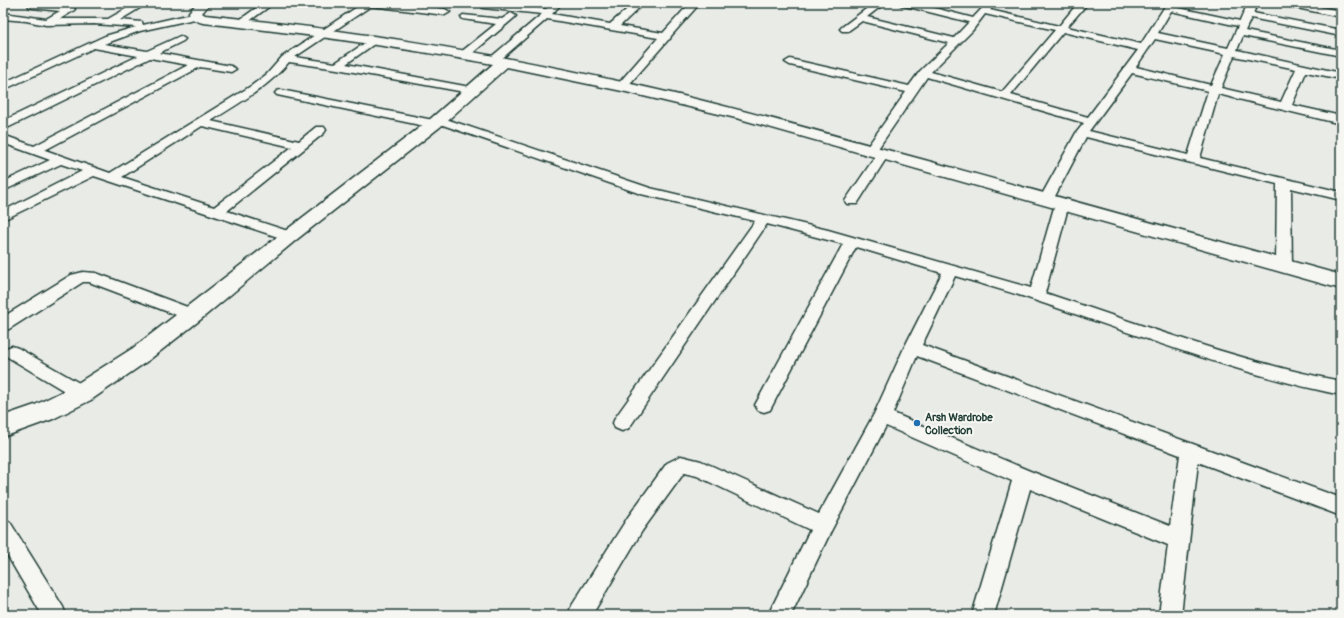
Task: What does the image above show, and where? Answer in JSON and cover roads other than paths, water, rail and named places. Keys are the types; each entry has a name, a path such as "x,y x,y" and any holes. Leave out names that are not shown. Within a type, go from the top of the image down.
{"street":[{"path":"34,3 32,5 70,8 46,22"},
{"path":"110,22 143,3"},
{"path":"241,23 268,3"},
{"path":"112,177 255,88 271,76 286,59 322,33 369,3 445,12"},
{"path":"3,427 44,412 82,393 109,376 192,315 289,236 436,122 557,3 562,3"},
{"path":"613,27 639,3"},
{"path":"622,86 667,37 695,3"},
{"path":"845,29 880,3"},
{"path":"904,3 975,21"},
{"path":"852,201 877,152 912,90 924,73 956,42 992,3"},
{"path":"1004,95 1083,3"},
{"path":"1193,160 1214,90 1253,3"},
{"path":"1279,3 1293,4 1341,14"},
{"path":"486,6 547,14 667,37"},
{"path":"1046,200 1082,133 1130,69 1170,6 1340,62"},
{"path":"3,87 123,33 160,25 200,10 203,19 322,33 465,54 622,86 745,116 1341,282"},
{"path":"983,11 1144,48"},
{"path":"1248,15 1341,33"},
{"path":"3,16 46,22 110,22 160,25"},
{"path":"3,22 14,17"},
{"path":"465,54 507,19 466,17"},
{"path":"860,18 956,42"},
{"path":"1152,35 1302,68 1340,62"},
{"path":"3,126 180,39"},
{"path":"337,66 374,40"},
{"path":"94,45 231,69"},
{"path":"286,59 337,66 470,90"},
{"path":"790,62 912,90"},
{"path":"36,150 197,64"},
{"path":"1285,107 1302,68"},
{"path":"1130,69 1341,120"},
{"path":"924,73 1091,121"},
{"path":"281,93 436,122 646,192 764,218 852,241 1037,295 1189,347 1275,373 1341,388"},
{"path":"201,122 301,144"},
{"path":"217,212 320,130"},
{"path":"1082,133 1341,196"},
{"path":"3,139 93,171 289,236"},
{"path":"3,187 62,159"},
{"path":"3,216 93,171"},
{"path":"1284,182 1284,266"},
{"path":"1037,295 1062,204"},
{"path":"622,423 764,218"},
{"path":"764,405 852,241"},
{"path":"779,615 823,526 882,416 912,348 951,270"},
{"path":"3,325 76,279 83,277 91,277 192,315"},
{"path":"912,348 1341,508"},
{"path":"12,352 82,393"},
{"path":"882,416 1024,477 1178,539"},
{"path":"1170,615 1178,539 1190,451"},
{"path":"579,615 635,524 674,469 681,464 701,469 823,526"},
{"path":"983,615 1024,477"},
{"path":"3,530 55,615"}],"place":[{"name":"Arsh Wardrobe Collection","path":"917,423"}]}
